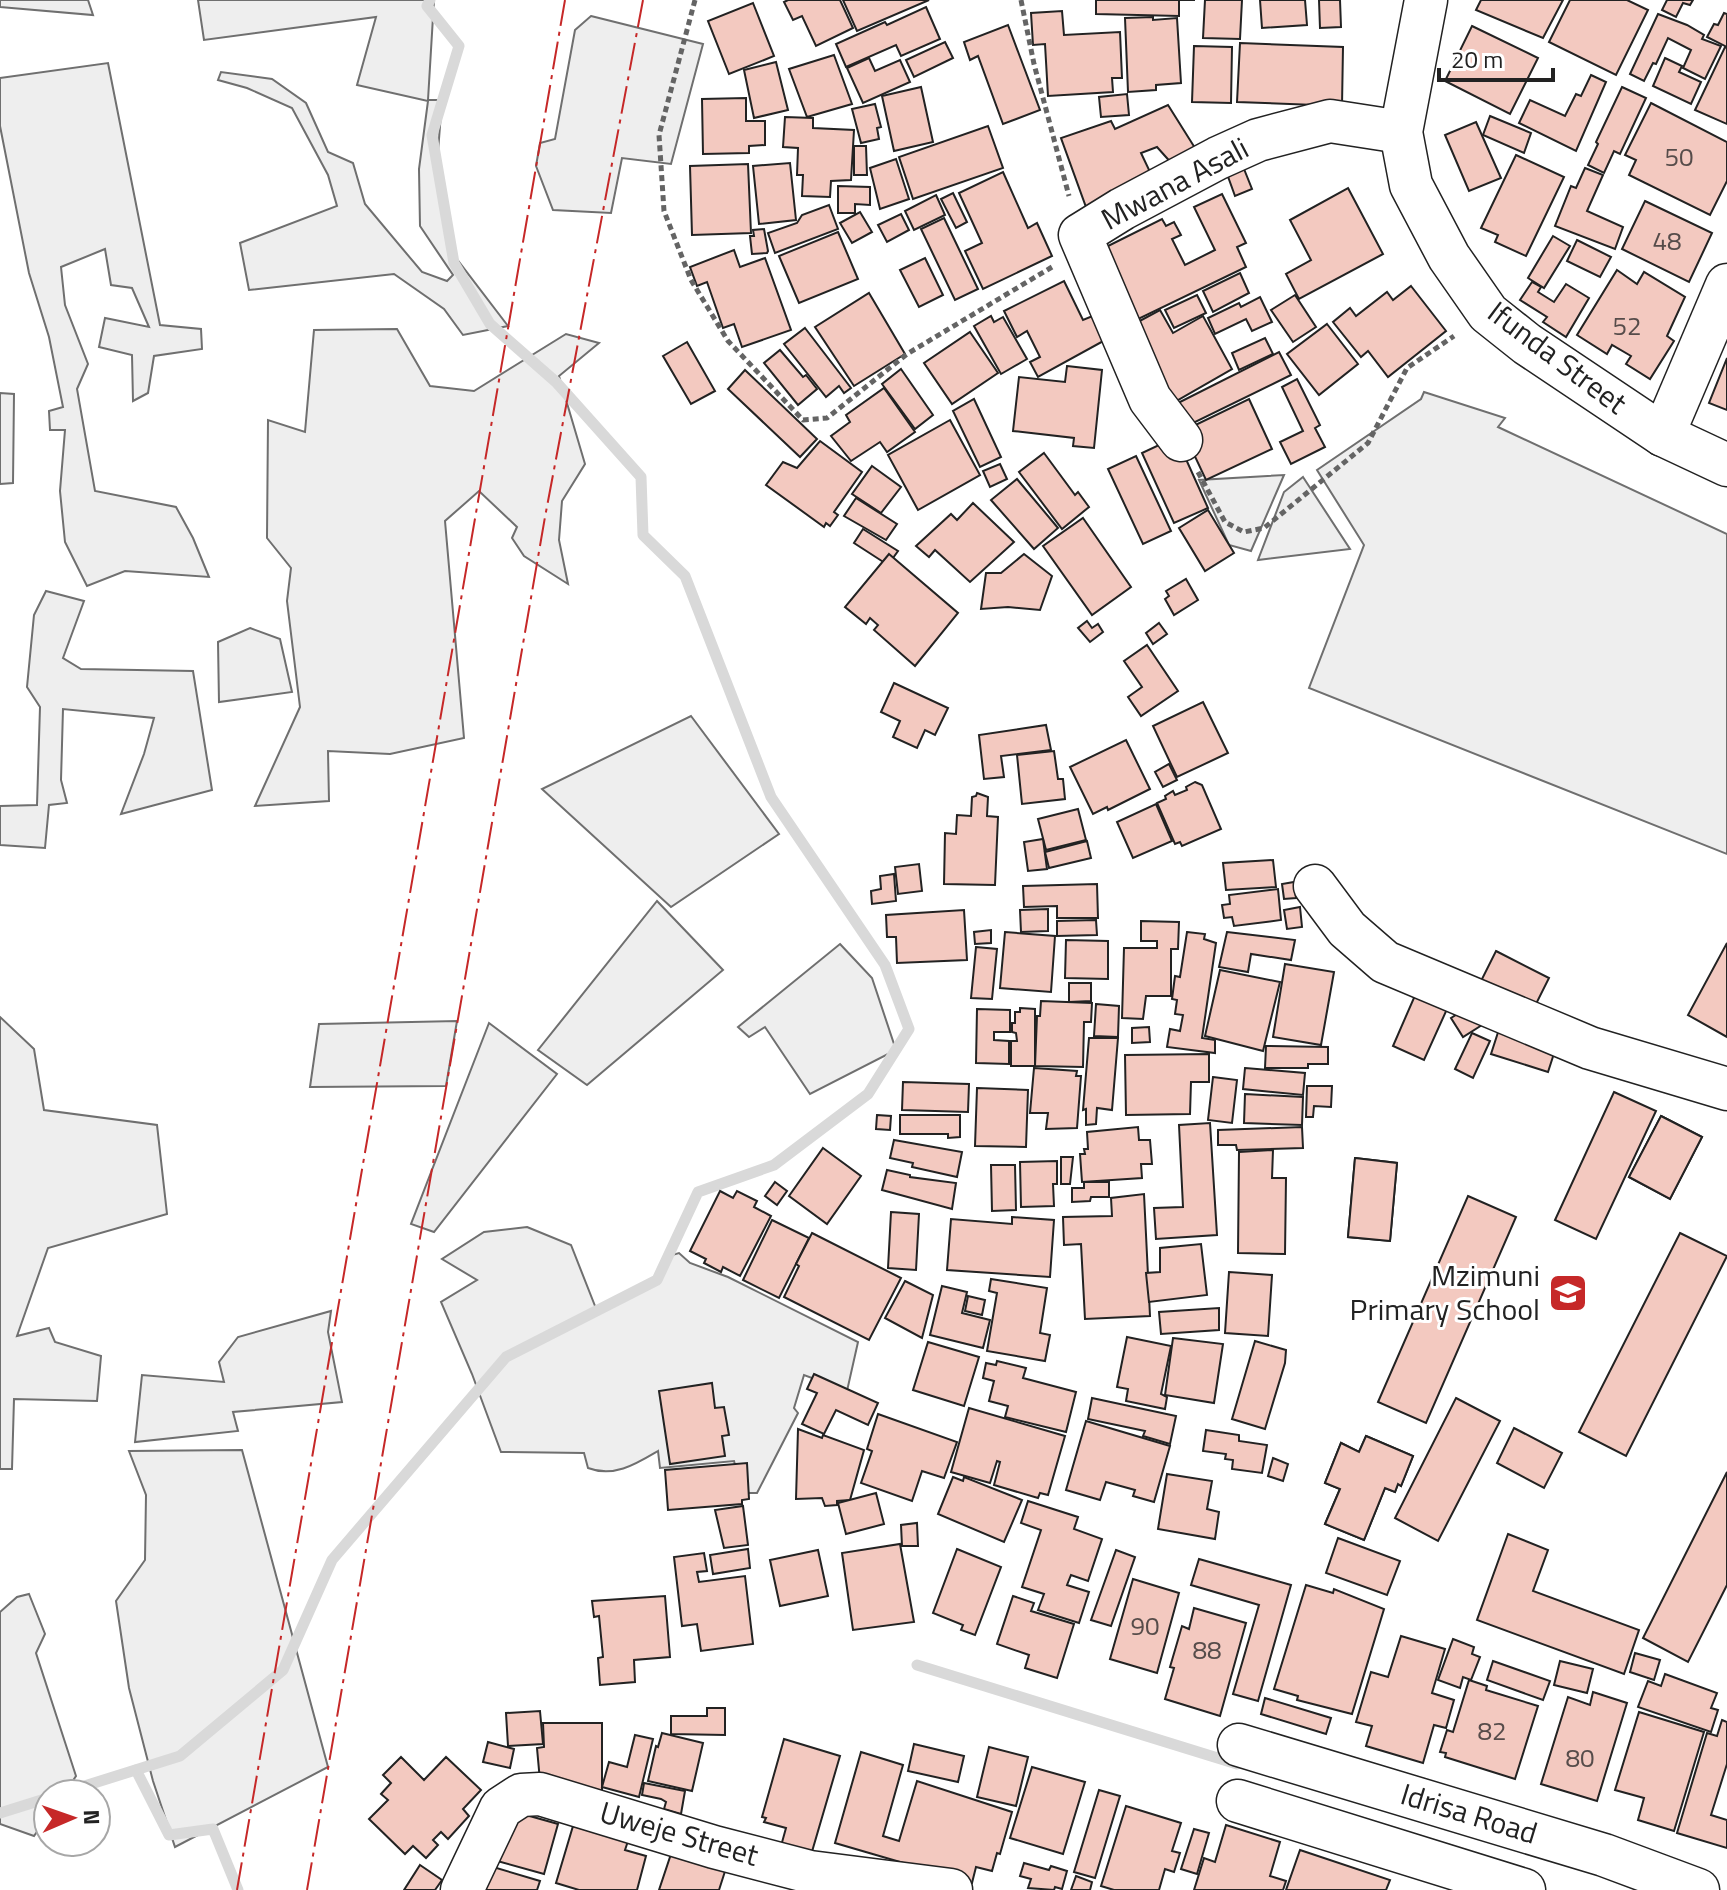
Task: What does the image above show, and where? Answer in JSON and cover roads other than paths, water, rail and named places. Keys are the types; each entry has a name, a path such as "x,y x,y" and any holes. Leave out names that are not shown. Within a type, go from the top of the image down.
{"street":[{"name":"Ifunda Street","path":"1426,0 1401,132 1411,185 1429,223 1488,313 1527,344 1663,435 1727,465"},
{"name":"Mwana Asali","path":"1181,440 1150,399 1082,242 1122,209 1258,140 1330,121 1401,132"},
{"path":"1663,435 1727,285"},
{"path":"1315,886 1347,929 1385,962 1590,1048 1727,1089"},
{"name":"Idrisa Road","path":"1239,1745 1604,1855 1698,1890"},
{"name":"Uweje Street","path":"462,1890 501,1808 521,1795 540,1794 714,1847 810,1872 951,1890"},
{"path":"1395,1849 1415,1798"},
{"path":"1238,1801 1524,1890"}],"waterway":[{"path":"110,1778 180,1756 283,1670 332,1560 506,1357 657,1280 698,1192 774,1165 868,1094 909,1029 885,965 771,797 685,576 643,535 641,477 556,382 490,324 454,263 432,135 459,46 427,6 430,0"},
{"path":"917,1665 1237,1764"},
{"path":"136,1770 169,1835 213,1829 238,1890"},
{"path":"0,1813 32,1803"}],"place":[{"name":"Mzimuni Primary School","path":"1568,1293"}]}
